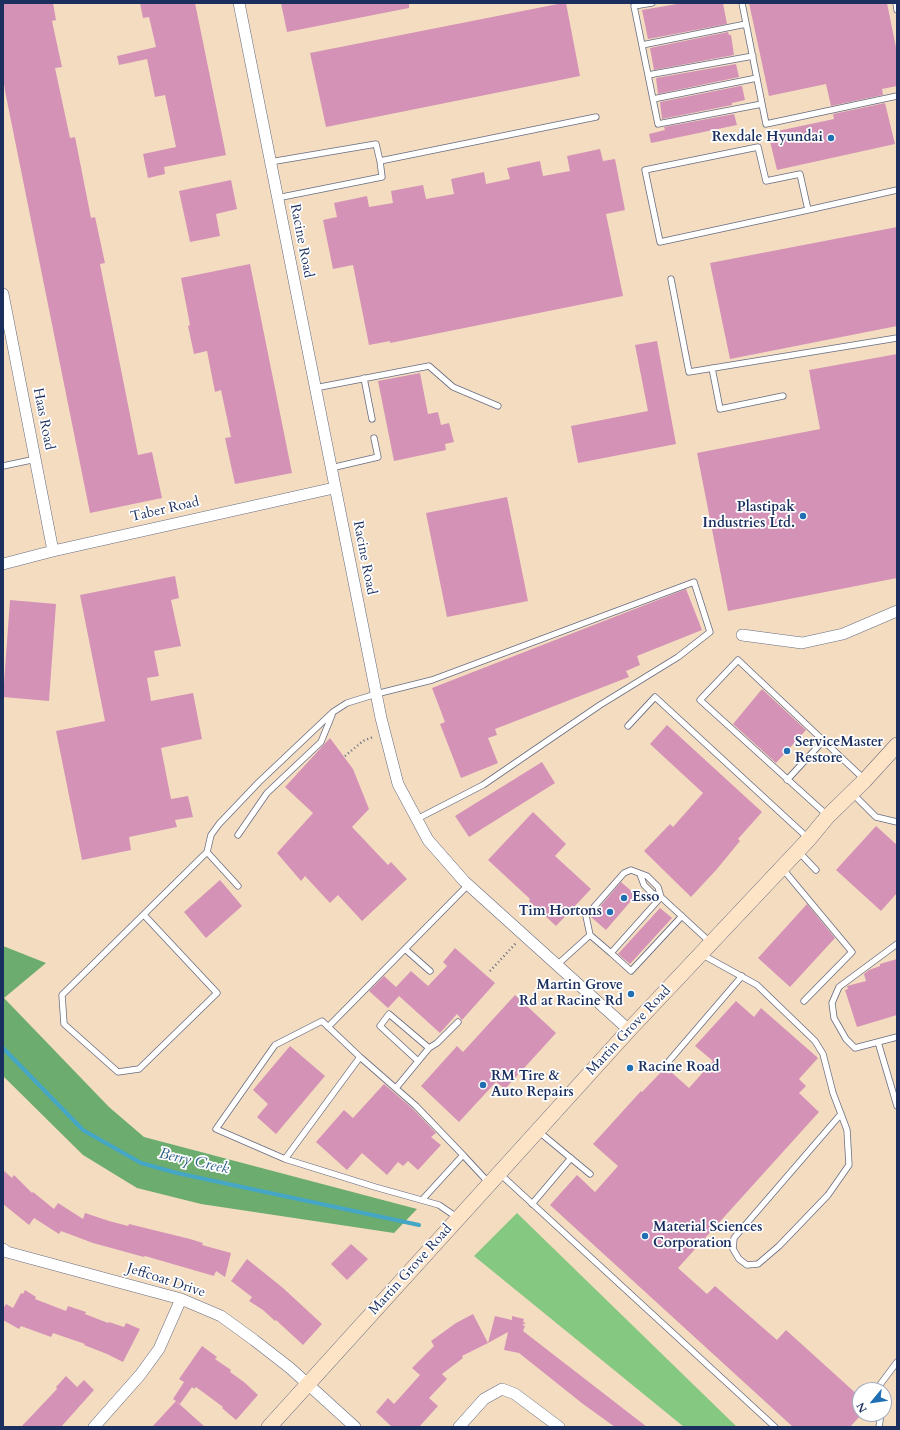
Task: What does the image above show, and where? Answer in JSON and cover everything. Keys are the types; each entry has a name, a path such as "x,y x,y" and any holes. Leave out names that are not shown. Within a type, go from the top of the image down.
{"main road":[{"name":"Martin Grove Road","path":"269,1427 629,1030 809,839 828,816 865,780 897,745"}],"street":[{"name":"Racine Road","path":"239,3 334,488 381,718 398,784 428,840 468,885 629,1030"},
{"name":"Haas Road","path":"3,294 53,551"},
{"name":"Taber Road","path":"3,564 53,551 334,488"},
{"path":"742,634 802,643 843,634 897,610"},
{"name":"Jeffcoat Drive","path":"4,1252 181,1299 221,1316 254,1340 308,1384 355,1427"},
{"path":"94,1427 140,1376 159,1350 181,1299"},
{"path":"458,1427 484,1399 502,1389 515,1394 559,1427"}],"lane":[{"path":"652,3 634,6 658,124 762,104"},
{"path":"742,3 766,124 897,96"},
{"path":"896,3 897,10"},
{"path":"642,45 746,24"},
{"path":"648,75 753,56"},
{"path":"653,99 757,78"},
{"path":"380,161 596,117"},
{"path":"270,162 376,144 380,161 382,177 277,198"},
{"path":"808,210 800,174 766,181 758,147 646,170 660,242 808,210 897,190"},
{"path":"671,279 689,372 897,338"},
{"path":"314,388 429,366 454,387 498,406"},
{"path":"712,368 720,409 783,396"},
{"path":"364,378 372,419"},
{"path":"330,468 378,457 374,438"},
{"path":"3,466 36,459"},
{"path":"144,915 217,993 139,1069 118,1072 64,1024 62,995 207,852 211,835 219,824 259,782 333,712 347,703 432,680 694,582 710,632 678,657 600,705 483,785 416,819"},
{"path":"828,816 700,700 738,660 865,780"},
{"path":"628,726 655,698 809,839"},
{"path":"238,835 267,793 321,742 333,712"},
{"path":"787,780 824,740"},
{"path":"852,793 876,817 897,822"},
{"path":"798,850 816,870"},
{"path":"207,852 238,886"},
{"path":"782,868 852,952 804,1001"},
{"path":"661,897 658,887 647,876 631,870 624,873 586,916 590,935 631,971 642,955 663,931 682,916"},
{"path":"640,874 644,885 652,893 661,897 682,916 706,948 742,976 757,985 815,1041 823,1054 833,1093 841,1114 847,1130 850,1164 828,1195 779,1246 758,1264 747,1265 739,1259 733,1249 734,1238 841,1114"},
{"path":"328,1027 468,885"},
{"path":"611,953 647,918 661,897"},
{"path":"557,965 590,935"},
{"path":"897,944 839,987 832,1003 834,1018 846,1039 855,1048 897,1037"},
{"path":"405,949 430,971"},
{"path":"669,1061 742,976"},
{"path":"418,1061 380,1026 389,1014 429,1048"},
{"path":"458,1218 439,1205 375,1188 285,1158 216,1129 274,1045 322,1021 360,1057 416,1106 463,1155 494,1179 532,1204 775,1427"},
{"path":"396,1088 429,1048 437,1044 458,1022"},
{"path":"878,1042 897,1106"},
{"path":"285,1158 360,1057"},
{"path":"538,1131 590,1174"},
{"path":"422,1200 463,1155"},
{"path":"532,1204 571,1158"},
{"path":"882,1382 897,1362"}],"path":[{"path":"345,756 363,741 373,737"},
{"path":"490,971 524,935"}],"green space":[{"path":"3,946 46,963 4,998 109,1107 144,1137 417,1209 394,1233 201,1204 137,1188 83,1155 3,1076"},
{"path":"517,1213 737,1427 684,1427 474,1256"}],"building":[{"path":"3,3 53,3 56,20 52,21 62,67 55,68 70,138 75,137 91,218 95,217 105,263 100,264 138,455 152,452 162,498 90,513 5,91 3,76"},
{"path":"140,3 195,3 226,155 164,167 165,174 148,178 143,154 176,147 165,95 155,97 147,59 119,65 117,56 156,47 149,17 143,18"},
{"path":"281,3 409,3 409,8 287,32"},
{"path":"566,3 580,76 326,127 310,53"},
{"path":"683,3 723,3 727,24 648,39 642,10"},
{"path":"749,3 887,3 897,52 897,86 882,89 883,95 831,106 826,84 769,96"},
{"path":"728,32 729,35 731,35 734,55 654,70 650,48"},
{"path":"736,64 739,77 658,94 656,78"},
{"path":"742,86 745,100 732,103 732,105 662,119 660,102"},
{"name":"Rexdale Hyundai","path":"885,103 895,144 777,170 768,133 834,119 833,114"},
{"path":"734,114 737,125 651,143 649,134 665,130 664,127"},
{"path":"600,149 603,161 615,159 625,210 606,214 623,296 390,343 390,341 369,345 353,265 333,269 323,220 337,217 334,203 367,196 369,207 393,203 391,191 423,185 426,199 454,194 451,179 484,172 486,184 510,179 507,168 540,161 543,176 570,171 567,156"},
{"path":"231,180 237,209 216,214 220,236 190,242 179,191"},
{"path":"897,227 897,326 730,359 710,263"},
{"path":"250,264 292,473 235,484 225,438 231,437 221,390 215,392 207,351 194,354 181,278"},
{"path":"657,341 676,444 578,463 571,426 648,411 635,345"},
{"name":"Plastipak Industries Ltd.","path":"897,354 897,578 728,611 697,453 820,429 809,370"},
{"path":"420,373 428,414 438,412 441,425 449,423 454,442 445,444 446,450 394,461 378,381"},
{"path":"507,497 528,601 447,617 426,513"},
{"path":"175,576 179,598 171,600 181,646 154,651 159,676 147,678 151,701 193,693 202,739 161,748 171,799 188,796 193,817 175,820 177,827 129,837 131,850 82,860 56,731 105,721 80,595"},
{"path":"686,589 702,630 637,656 640,665 626,671 629,677 495,729 497,735 488,738 498,763 461,778 440,724 445,722 432,688"},
{"path":"10,600 56,604 49,701 3,697"},
{"path":"762,689 806,730 776,763 733,724"},
{"path":"667,725 762,812 738,839 740,841 717,869 691,897 644,851 670,824 673,827 703,793 650,744"},
{"path":"330,738 353,769 369,809 352,827 388,865 391,862 407,879 362,921 338,895 330,903 305,876 301,881 277,853 313,813 285,787"},
{"path":"542,762 555,783 469,837 455,816"},
{"path":"533,812 566,844 555,856 591,889 556,926 529,901 530,899 488,860"},
{"path":"876,826 897,845 897,893 881,911 836,870"},
{"path":"220,880 242,906 206,938 184,912"},
{"path":"621,882 636,895 606,930 591,917"},
{"path":"807,904 835,938 790,987 758,958"},
{"path":"660,908 672,918 630,964 618,954"},
{"path":"455,948 495,983 462,1020 457,1014 440,1033 399,996 388,1008 369,991 384,976 396,987 411,971 428,986 447,966 443,962"},
{"path":"897,959 897,1015 857,1027 845,990 848,989 847,986 866,981 864,974 869,970 880,966 880,964"},
{"path":"515,995 556,1033 505,1089 496,1082 459,1122 421,1086 457,1046 463,1052"},
{"name":"Material Sciences Corporation","path":"736,1001 754,1017 761,1008 818,1058 799,1079 806,1086 799,1093 819,1112 678,1268 707,1294 715,1286 777,1340 786,1330 852,1390 852,1422 855,1422 850,1427 793,1427 550,1205 577,1175 595,1192 618,1166 593,1144 641,1091 642,1092 664,1069 669,1074 671,1072 689,1088 713,1061 695,1046"},
{"path":"290,1046 325,1076 276,1134 257,1117 268,1104 253,1090"},
{"path":"384,1084 413,1109 436,1133 431,1137 441,1145 418,1170 408,1161 403,1166 398,1162 387,1175 362,1153 347,1170 316,1142 344,1110 353,1118"},
{"path":"3,1170 12,1178 14,1175 32,1193 33,1192 54,1209 58,1203 83,1219 85,1213 128,1226 129,1224 190,1239 203,1243 202,1245 231,1253 225,1277 216,1271 214,1276 93,1243 61,1231 59,1234 34,1218 29,1225 3,1204"},
{"path":"351,1244 368,1259 347,1280 331,1264"},
{"path":"247,1259 283,1288 322,1324 303,1345 276,1320 275,1321 263,1310 249,1301 252,1297 231,1281"},
{"path":"25,1290 36,1297 35,1299 66,1311 68,1306 86,1312 85,1314 108,1323 109,1322 124,1327 126,1323 140,1329 123,1362 84,1345 85,1344 53,1333 51,1337 21,1326 19,1329 3,1320 3,1309 6,1304 13,1308 21,1293 23,1294"},
{"path":"473,1314 488,1343 462,1356 463,1358 442,1374 447,1379 429,1398 438,1406 419,1427 392,1427 376,1412 388,1398 394,1404 420,1375 412,1368 434,1346 431,1341 456,1323"},
{"path":"495,1316 512,1320 512,1316 524,1319 523,1322 526,1323 522,1325 525,1326 523,1331 647,1427 615,1427 583,1404 519,1353 504,1350 508,1332 488,1343"},
{"path":"202,1346 217,1357 215,1359 231,1370 230,1372 258,1395 236,1420 222,1408 223,1407 196,1387 194,1389 192,1387 180,1404 173,1399 184,1382 179,1379"},
{"path":"66,1376 77,1387 84,1380 94,1390 61,1427 21,1427 57,1389 56,1387"},
{"path":"176,1401 205,1427 152,1427"}],"waterway":[{"name":"Berry Creek","path":"3,1048 83,1130 141,1163 177,1173 419,1225"}],"place":[{"name":"Rexdale Hyundai","path":"831,138"},
{"name":"Plastipak Industries Ltd.","path":"803,516"},
{"name":"ServiceMaster Restore","path":"787,751"},
{"name":"Esso","path":"624,898"},
{"name":"Tim Hortons","path":"610,912"},
{"name":"Martin Grove Rd at Racine Rd","path":"631,994"},
{"name":"Racine Road","path":"630,1068"},
{"name":"RM Tire & Auto Repairs","path":"483,1085"},
{"name":"Material Sciences Corporation","path":"645,1236"}]}
